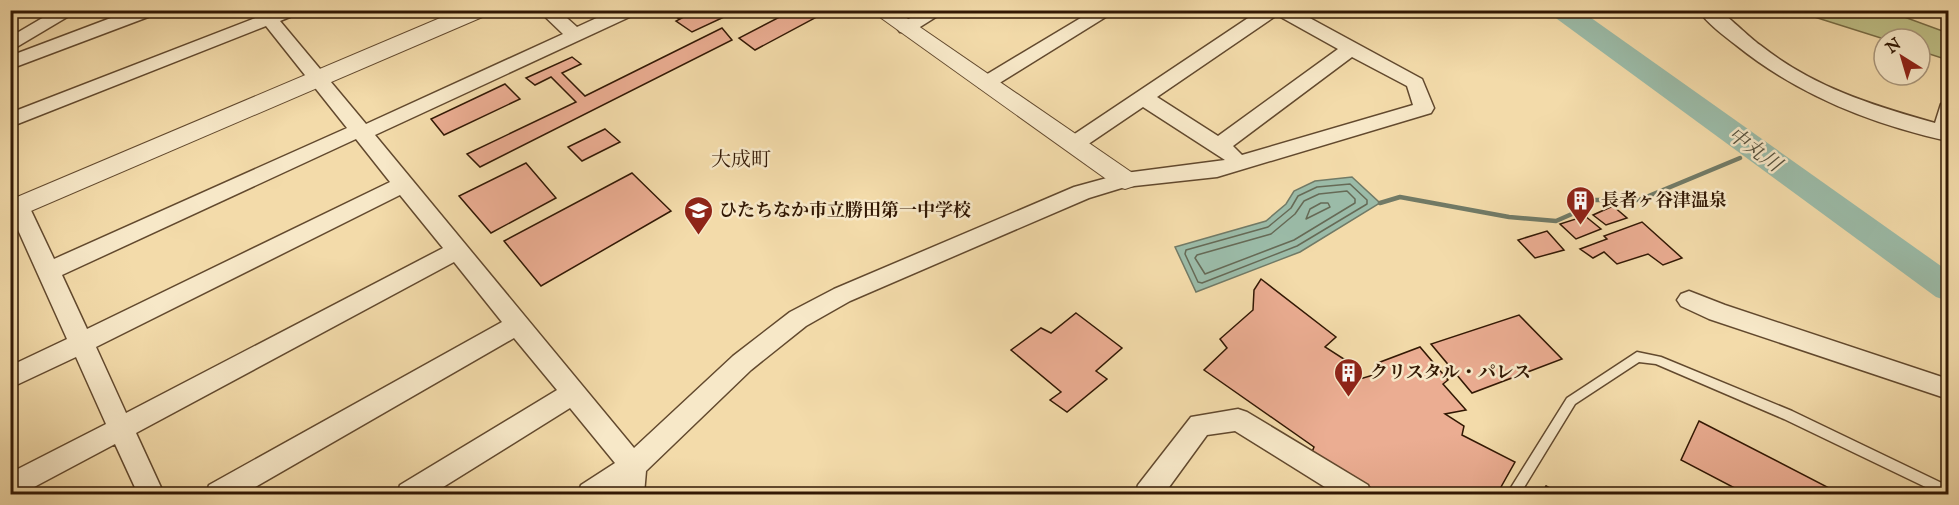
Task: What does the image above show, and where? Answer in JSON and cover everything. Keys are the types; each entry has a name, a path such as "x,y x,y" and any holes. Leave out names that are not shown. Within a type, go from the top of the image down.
{"street":[{"path":"10,45 70,10"},
{"path":"10,63 150,10"},
{"path":"10,122 265,15 291,10"},
{"path":"151,495 48,272 15,209 479,10"},
{"path":"548,10 576,36"},
{"path":"48,272 630,10"},
{"path":"880,10 1125,180"},
{"path":"906,28 938,10"},
{"path":"986,83 1108,10"},
{"path":"1074,144 1273,10"},
{"path":"591,495 633,466 742,363 798,319 842,295 1050,204 1125,180 1217,170 1424,108 1415,82 1281,10"},
{"path":"1707,10 1756,54 1798,81 1844,103 1946,133 1948,108"},
{"path":"265,15 633,466 631,495"},
{"path":"1219,146 1352,48"},
{"path":"1144,98 1243,162"},
{"path":"10,378 404,184"},
{"path":"10,487 458,250"},
{"path":"1689,300 1717,312 1948,388"},
{"path":"219,495 518,324"},
{"path":"410,495 573,393"},
{"path":"1148,495 1200,425 1238,420 1358,495"}],"lane":[{"path":"1514,495 1570,401 1637,357 1657,360 1788,416 1948,492"}],"green space":[{"path":"1809,11 1888,11 1932,27 1872,27 1872,35 1808,15"},
{"path":"1932,27 1948,33 1948,60 1932,55"}],"water":[{"path":"1352,177 1380,203 1300,252 1196,292 1175,247 1266,221 1286,204 1294,191 1315,181"}],"building":[{"path":"666,10 697,10 679,19"},
{"path":"697,10 739,10 692,32 676,21"},
{"path":"793,10 828,11 755,50 739,38"},
{"path":"722,28 732,40 480,167 467,154 576,102 551,77 535,85 526,78 572,57 581,64 562,73 585,96"},
{"path":"505,84 520,99 444,135 431,119"},
{"path":"605,129 620,142 582,161 568,147"},
{"path":"526,163 556,198 491,233 459,196"},
{"path":"632,173 671,211 541,286 504,241"},
{"path":"1613,206 1627,218 1606,225 1593,215"},
{"name":"長者ヶ谷津温泉","path":"1585,216 1601,229 1576,239 1560,224"},
{"path":"1642,222 1682,258 1663,265 1648,254 1617,264 1604,252 1593,258 1580,249 1607,239 1604,236"},
{"path":"1547,231 1564,250 1535,258 1518,240"},
{"name":"クリスタル・パレス","path":"1261,279 1336,337 1325,347 1350,363 1345,368 1360,379 1380,373 1375,364 1420,347 1448,380 1443,384 1466,410 1445,414 1464,426 1462,435 1515,462 1497,494 1381,494 1312,452 1314,447 1204,370 1227,348 1220,339 1253,310 1254,290"},
{"path":"1076,313 1122,348 1096,371 1107,379 1067,412 1050,400 1061,392 1011,350 1041,328 1051,333"},
{"path":"1519,315 1562,359 1472,393 1431,344"},
{"path":"1699,421 1833,490 1831,494 1746,494 1681,460"},
{"path":"1546,486 1561,494 1541,494"}],"waterway":[{"name":"中丸川","path":"1562,10 1948,288"},
{"path":"1380,203 1400,197 1509,217 1556,221 1581,210 1594,200 1639,200 1740,158"}],"place":[{"name":"長者ヶ谷津温泉","path":"1580,226"},
{"name":"ひたちなか市立勝田第一中学校","path":"698,236"},
{"name":"クリスタル・パレス","path":"1349,398"}],"district":[{"name":"大成町","path":"741,159"}]}
